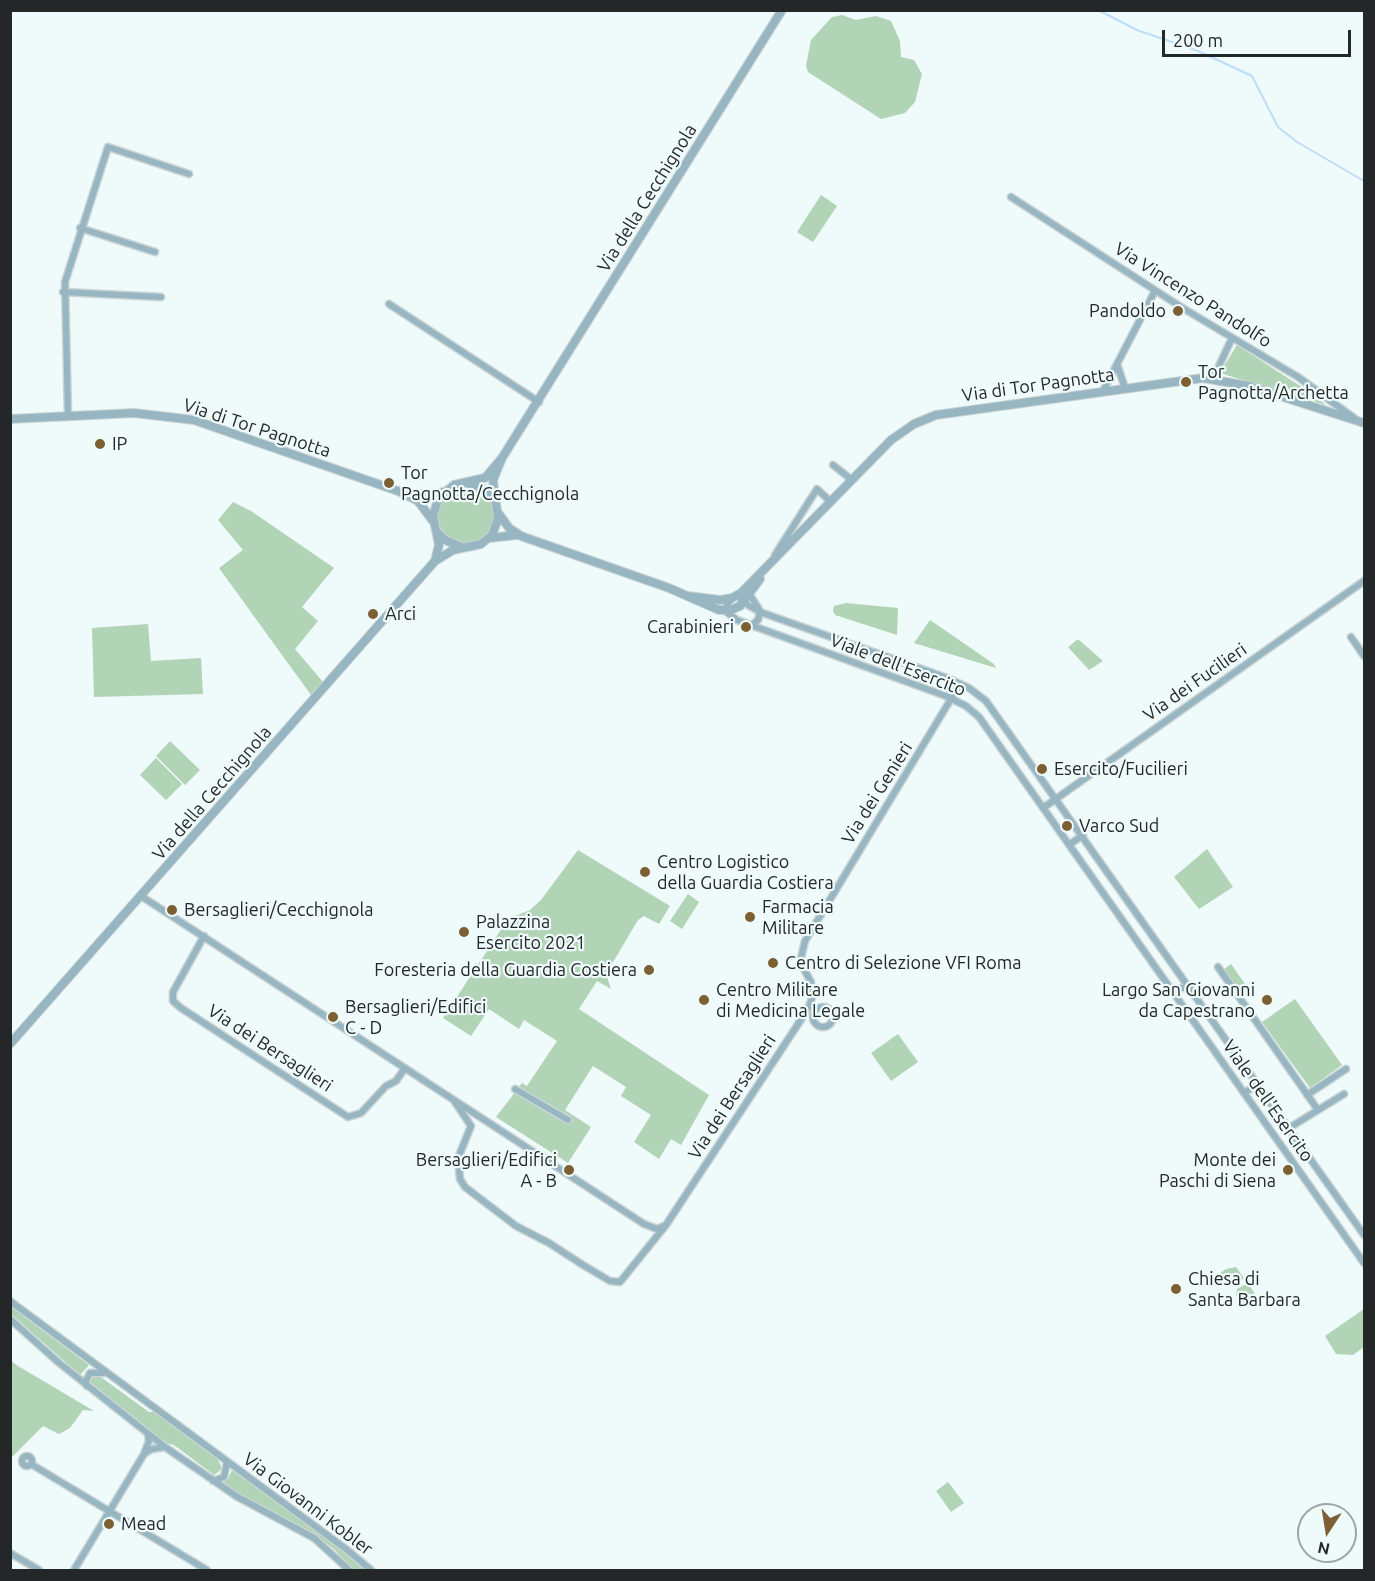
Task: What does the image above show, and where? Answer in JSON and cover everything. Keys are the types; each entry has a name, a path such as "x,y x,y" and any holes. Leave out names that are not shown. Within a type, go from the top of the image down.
{"street":[{"name":"Via della Cecchignola","path":"444,491 454,485 488,476 502,458 782,10"},
{"path":"68,417 63,292 80,228 108,147 189,174"},
{"name":"Via Vincenzo Pandolfo","path":"1011,197 1155,291 1298,377 1361,422"},
{"path":"80,228 155,252"},
{"path":"1103,391 1155,291"},
{"path":"63,292 161,297"},
{"path":"389,304 538,402"},
{"path":"1213,379 1232,338"},
{"path":"1117,364 1125,388"},
{"name":"Via di Tor Pagnotta","path":"732,598 769,566 896,436 924,419 1103,391 1213,379 1249,386 1361,422"},
{"name":"Via di Tor Pagnotta","path":"10,419 147,414 194,420 398,491 424,497 444,491"},
{"name":"Via della Cecchignola","path":"498,512 494,500 494,480 502,458"},
{"path":"833,465 852,480"},
{"path":"468,483 484,489 494,500"},
{"path":"769,566 817,489 831,502"},
{"name":"Via di Tor Pagnotta","path":"398,491 418,501 434,522"},
{"path":"435,561 438,550 434,522 436,503 444,491"},
{"path":"498,512 509,528 521,536 724,610 735,609 744,603"},
{"path":"489,538 496,528 498,512"},
{"path":"437,531 448,542 462,548"},
{"path":"489,538 521,536"},
{"name":"Via della Cecchignola","path":"10,1044 435,561 462,548 477,546 489,538"},
{"name":"Via di Tor Pagnotta","path":"744,603 769,566"},
{"name":"Via dei Fucilieri","path":"1043,807 1365,580"},
{"path":"750,595 760,612 758,620 751,626"},
{"path":"688,596 716,600 732,598"},
{"path":"724,610 732,598"},
{"name":"Viale dell'Esercito","path":"732,598 760,612 960,684 986,701 1365,1235"},
{"name":"Viale dell'Esercito","path":"724,610 751,626 952,699 969,708 981,720 1365,1263"},
{"path":"1351,638 1365,656"},
{"name":"Via dei Genieri","path":"811,982 800,962 809,934 960,684"},
{"path":"1069,845 1083,835"},
{"name":"Via dei Bersaglieri","path":"141,896 644,1224 657,1229 666,1225"},
{"name":"Via dei Bersaglieri","path":"204,936 173,992 173,1002 257,1058 348,1117 361,1113 387,1086 396,1081 405,1068"},
{"path":"1218,967 1318,1110"},
{"name":"Via dei Bersaglieri","path":"453,1099 471,1126 458,1158 459,1179 465,1187 516,1226 549,1243 610,1281 620,1282 666,1225 808,1009 812,999 811,982"},
{"path":"1174,993 1181,988 1191,988"},
{"path":"1307,1095 1346,1069"},
{"path":"1244,1094 1258,1084"},
{"path":"515,1089 568,1120"},
{"path":"1289,1128 1344,1094"},
{"path":"1309,1185 1322,1176"},
{"path":"1357,1252 1364,1248"},
{"name":"Via Giovanni Kobler","path":"10,1301 346,1549 371,1570"},
{"name":"Via Giovanni Kobler","path":"10,1319 87,1386 165,1447 254,1507 314,1538 349,1570"},
{"name":"Via Giovanni Kobler","path":"87,1386 87,1376 93,1371 105,1373 117,1380"},
{"path":"74,1570 144,1454 148,1441 147,1433"},
{"path":"144,1454 152,1449 165,1447"},
{"name":"Via Giovanni Kobler","path":"213,1481 224,1477 227,1462"},
{"path":"31,1464 207,1570"},
{"path":"10,1554 39,1570"}],"green space":[{"path":"842,15 856,20 876,16 891,21 900,41 901,57 914,60 922,74 915,102 905,113 881,119 808,72 806,66 811,40 832,17"},
{"path":"821,195 837,206 813,242 797,232"},
{"path":"1237,345 1326,405 1223,374 1223,368"},
{"path":"466,488 477,490 486,496 492,505 494,516 492,527 486,536 477,542 466,544 455,542 446,536 440,527 438,516 440,505 446,496 455,490"},
{"path":"233,502 251,511 334,568 302,607 318,621 295,649 323,682 311,695 219,568 243,550 218,520"},
{"path":"846,603 898,608 897,635 835,615 834,606"},
{"path":"930,620 994,664 996,668 914,643"},
{"path":"148,624 151,661 201,658 203,694 94,697 92,628"},
{"path":"1077,640 1103,661 1089,670 1068,647"},
{"path":"170,741 200,770 185,785 156,756"},
{"path":"156,758 182,784 166,800 140,775"},
{"path":"1207,849 1233,887 1199,909 1174,877"},
{"path":"578,850 670,906 659,924 644,916 638,920 606,974 611,989 597,981 579,1009 709,1095 681,1145 671,1139 659,1159 634,1142 651,1115 621,1096 626,1087 593,1066 565,1110 591,1127 568,1163 496,1117 522,1083 527,1086 557,1041 524,1020 519,1029 489,1009 471,1036 443,1018 508,919 530,910 541,900"},
{"path":"688,894 699,902 682,929 670,921"},
{"path":"1231,964 1250,991 1243,997 1223,970"},
{"path":"1295,999 1342,1065 1310,1088 1262,1022"},
{"path":"898,1034 918,1062 891,1081 871,1053"},
{"path":"1236,1267 1244,1278 1235,1286 1229,1286 1220,1273"},
{"path":"1248,1283 1255,1294 1251,1303 1245,1307 1236,1295 1237,1289"},
{"path":"10,1306 89,1365 80,1375 11,1314"},
{"path":"1364,1309 1364,1347 1353,1355 1336,1354 1325,1336"},
{"path":"11,1361 94,1411 83,1410 70,1428 59,1434 43,1426 11,1458"},
{"path":"92,1375 98,1375 149,1412 154,1412 218,1459 222,1469 214,1475 174,1445 166,1443 91,1384 89,1380"},
{"path":"232,1470 346,1553 365,1570 352,1570 334,1549 320,1539 259,1507 221,1483 228,1479"},
{"path":"948,1482 964,1503 951,1512 936,1491"}],"waterway":[{"path":"1098,10 1137,30 1198,51 1252,76 1278,127 1297,142 1364,181"}],"place":[{"name":"Pandoldo","path":"1178,311"},
{"name":"Tor Pagnotta/Archetta","path":"1186,382"},
{"name":"IP","path":"100,444"},
{"name":"Tor Pagnotta/Cecchignola","path":"389,483"},
{"name":"Arci","path":"373,614"},
{"name":"Carabinieri","path":"746,627"},
{"name":"Esercito/Fucilieri","path":"1042,769"},
{"name":"Varco Sud","path":"1067,826"},
{"name":"Centro Logistico della Guardia Costiera","path":"645,872"},
{"name":"Bersaglieri/Cecchignola","path":"172,910"},
{"name":"Farmacia Militare","path":"750,917"},
{"name":"Palazzina Esercito 2021","path":"464,932"},
{"name":"Centro di Selezione VFI Roma","path":"773,963"},
{"name":"Foresteria della Guardia Costiera","path":"649,970"},
{"name":"Centro Militare di Medicina Legale","path":"704,1000"},
{"name":"Largo San Giovanni da Capestrano","path":"1267,1000"},
{"name":"Bersaglieri/Edifici C - D","path":"333,1017"},
{"name":"Bersaglieri/Edifici A - B","path":"569,1170"},
{"name":"Monte dei Paschi di Siena","path":"1288,1170"},
{"name":"Chiesa di Santa Barbara","path":"1176,1289"},
{"name":"Mead","path":"109,1524"}]}
